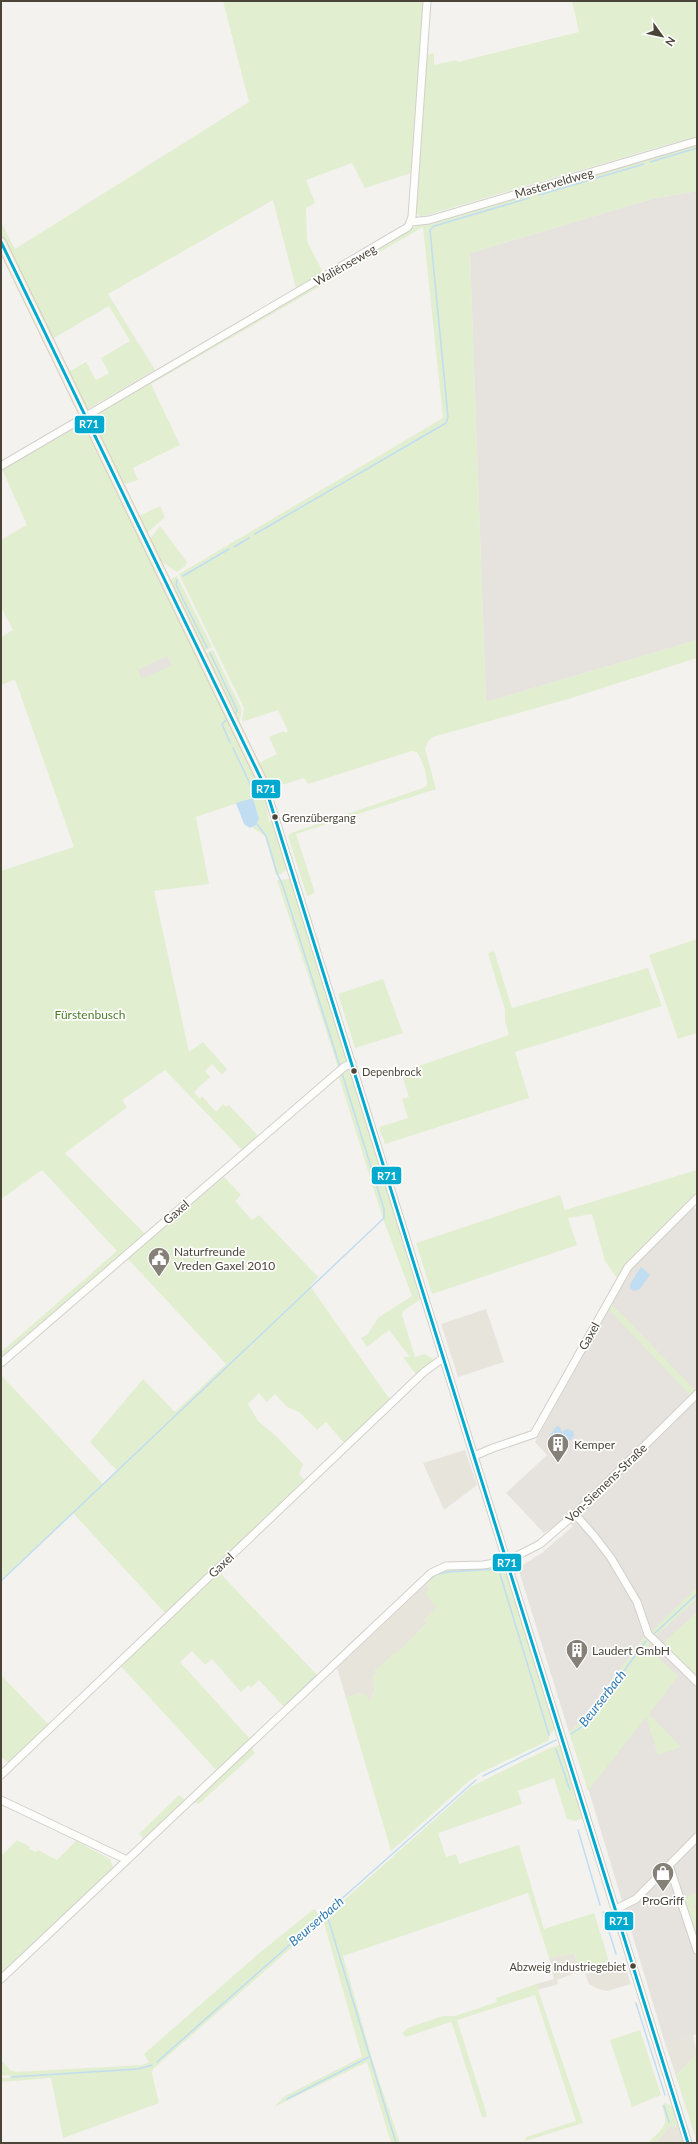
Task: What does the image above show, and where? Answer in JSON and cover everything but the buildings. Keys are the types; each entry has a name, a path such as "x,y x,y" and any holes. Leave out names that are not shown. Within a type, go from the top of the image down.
{"main road":[{"path":"1,242 266,789"}],"street":[{"path":"411,222 427,1"},
{"name":"Masterveldweg","path":"411,222 429,220 697,141"},
{"name":"Waliënseweg","path":"1,466 405,230 411,222"},
{"path":"266,789 688,2143"},
{"name":"Gaxel","path":"1,1363 344,1066 352,1063"},
{"name":"Gaxel","path":"474,1456 534,1434 628,1267 697,1198"},
{"name":"Gaxel","path":"1,1775 424,1372 443,1358"},
{"name":"Von-Siemens-Straße","path":"1,1979 430,1573 446,1566 483,1565 507,1561 540,1544 575,1514 697,1394"},
{"path":"575,1514 595,1537 617,1568 636,1602 648,1634 697,1682"},
{"path":"1,1800 127,1860"},
{"path":"616,1910 636,1899 697,1837"},
{"path":"669,1865 697,1950"}],"shaded area":[{"path":"697,191 697,640 486,702 470,253 652,199"},
{"path":"167,656 172,665 142,679 138,670"},
{"path":"693,1206 697,1211 697,2034 665,2043 588,1788 648,1648 645,1636 581,1722 569,1732 519,1571 521,1566 542,1553 573,1526 565,1519 544,1533 506,1493 547,1455 535,1442 630,1271"},
{"path":"486,1309 504,1362 458,1377 441,1324"},
{"path":"605,1393 645,1435 622,1458 601,1436 590,1446 587,1443 582,1449 575,1441 604,1413 595,1403"},
{"path":"465,1450 477,1485 444,1510 423,1463"},
{"path":"654,1460 656,1472 642,1474 641,1462"},
{"path":"667,1485 695,1514 687,1521 660,1492"},
{"path":"619,1487 627,1497 600,1522 592,1513"},
{"path":"617,1515 629,1527 626,1530 629,1533 619,1542 607,1530 613,1524"},
{"path":"669,1571 684,1586 676,1593 662,1578"},
{"path":"660,1579 675,1594 667,1602 653,1586"},
{"path":"426,1584 430,1588 438,1607 424,1620 427,1623 396,1655 375,1671 377,1673 373,1677 375,1690 369,1703 360,1693 346,1698 337,1668"},
{"path":"612,1618 615,1621 617,1619 629,1632 626,1635 625,1633 618,1639 604,1626"},
{"path":"653,1644 681,1672 678,1676 649,1648"},
{"path":"574,1953 580,1971 557,1980 558,1984 537,1990 536,1984 554,1979 549,1958"},
{"path":"624,1962 631,1984 607,1991 598,1989 589,1984 585,1974"},
{"path":"693,2035 697,2054 676,2076 665,2043"},
{"path":"671,2125 680,2128 685,2143 648,2143 656,2142"}],"green space":[{"path":"223,1 424,1 411,173 365,188 352,163 306,180 315,203 306,208 307,241 323,272 296,288 273,200 108,294 155,370 86,410 68,372 86,362 96,380 109,373 101,358 130,341 109,306 52,339 1,235 1,222 15,249 249,102"},
{"path":"572,1 697,1 697,139 686,142 676,142 420,217 416,212 427,55 434,53 434,65 456,60 458,62 579,32"},
{"path":"697,144 697,191 652,199 470,253 486,702 697,640 697,658 568,699 433,737 428,741 425,749 436,789 296,834 315,893 307,896 288,836 291,833 423,788 427,785 423,764 417,752 412,751 308,784 304,778 271,788 259,763 277,754 269,737 284,731 285,733 288,731 278,710 242,722 244,708 179,574 443,418 423,227 151,384 180,445 133,468 138,480 124,484 101,438 100,424 96,413 414,227"},
{"name":"Fürstenbusch","path":"82,423 264,790 269,822 274,821 288,869 281,874 276,875 265,836 253,828 259,819 253,798 196,817 209,884 154,891 189,1052 203,1042 227,1069 222,1075 212,1064 205,1071 210,1077 194,1092 200,1099 202,1096 216,1112 223,1104 226,1107 229,1105 258,1136 242,1150 165,1070 122,1100 127,1107 125,1109 65,1153 145,1234 1,1360 1,1352 117,1251 42,1170 1,1199 1,871 74,847 16,682 14,680 1,685 1,637 13,630 1,607 1,540 27,525 2,469"},
{"path":"160,506 165,517 147,533 139,516"},
{"path":"160,526 187,562 185,566 177,572 163,563 150,539"},
{"path":"177,576 212,647 205,651 168,581"},
{"path":"213,650 241,708 241,716 238,724 204,654"},
{"path":"290,879 346,1060 338,1067 277,880"},
{"path":"697,939 697,1033 678,1039 649,955"},
{"path":"494,951 512,1008 648,968 662,1006 515,1052 529,1098 385,1144 379,1127 408,1118 402,1099 409,1097 401,1072 509,1035 505,1021 505,1010 488,953"},
{"path":"383,979 403,1033 355,1048 338,994"},
{"path":"349,1069 421,1299 403,1311 402,1315 415,1357 425,1354 435,1360 417,1376 403,1357 410,1357 389,1330 367,1347 361,1338 367,1335 379,1317 412,1296 382,1216 339,1077"},
{"path":"697,1170 697,1195 630,1259 619,1277 616,1277 605,1261 592,1214 568,1218 577,1245 432,1294 416,1243 560,1195 565,1210"},
{"path":"224,1177 241,1195 235,1201 252,1220 259,1215 318,1277 310,1286 391,1401 345,1444 326,1422 317,1430 299,1412 287,1407 275,1394 267,1402 259,1393 248,1404 258,1421 277,1437 303,1464 299,1474 305,1481 166,1614 73,1513 1,1580 1,1375 103,1484 117,1471 90,1442 143,1379 175,1412 226,1364 128,1259"},
{"path":"611,1303 696,1391 691,1396 608,1309"},
{"path":"502,1565 508,1576 555,1729 550,1734 548,1741 482,1772 469,1781 391,1851 346,1698 360,1693 361,1695 367,1694 369,1703 375,1690 373,1677 377,1673 375,1671 394,1653 396,1654 427,1623 424,1620 437,1607 425,1594 430,1588 424,1582 438,1569"},
{"path":"218,1571 317,1675 284,1707 259,1680 251,1688 249,1685 241,1692 212,1659 205,1665 192,1651 180,1662 250,1739 216,1770 119,1664"},
{"path":"697,1587 697,1599 655,1637 652,1631"},
{"path":"697,1612 697,1677 665,1646 666,1640"},
{"path":"645,1636 651,1644 648,1648 678,1676 649,1714 681,1747 658,1755 646,1717 588,1791 569,1732 581,1722"},
{"path":"347,1654 350,1655 251,1747 255,1753 199,1804 193,1802"},
{"path":"1,1675 49,1725 9,1763 1,1757"},
{"path":"560,1745 583,1818 575,1821 567,1819 554,1778 518,1791 522,1804 438,1833 446,1857 456,1854 459,1864 519,1845 544,1929 594,1913 609,1961 580,1971 574,1953 549,1958 528,1893 343,1956 373,2062 400,2143 391,2143 367,2062 274,2107 285,2096 362,2057 323,1920 153,2069 152,2074 159,2103 63,2138 51,2078 1,2082 1,2078 11,2078 12,2076 1,2075 1,2060 10,2070 16,2072 142,2065 149,2062 144,2054 257,1955 314,1909 323,1919 472,1786 552,1747"},
{"path":"179,1795 185,1800 144,1839 139,1834"},
{"path":"17,1840 30,1847 29,1849 36,1852 38,1850 57,1860 76,1841 110,1859 113,1868 1,1973 1,1856"},
{"path":"697,1892 697,1904 694,1906 697,1911 697,1928 694,1931 683,1899"},
{"path":"536,1984 583,2123 525,2141 526,2137 576,2121 535,1995 457,2020 487,2115 485,2118 482,2117 452,2023 450,2022 406,2037 402,2033 408,2028 443,2016 455,2016 497,2002 496,1998"},
{"path":"640,2030 661,2095 632,2107 610,2040"},
{"path":"697,2054 697,2143 676,2076"},
{"path":"665,2103 673,2107 680,2128 671,2125 656,2142 649,2142 664,2126 665,2118 662,2105"}],"water":[{"path":"253,798 259,819 256,825 250,828 244,824 236,803"},
{"path":"641,1267 650,1275 640,1289 634,1291 630,1288 630,1284"},
{"path":"557,1426 560,1427 562,1432 567,1429 573,1431 574,1435 568,1443 562,1446 552,1445 549,1436"}],"waterway":[{"path":"650,162 697,148"},
{"path":"539,195 644,164"},
{"path":"255,534 446,423 448,417 430,230 434,226 529,198"},
{"path":"234,547 249,538"},
{"path":"183,576 229,549"},
{"path":"177,580 176,585 207,648"},
{"path":"210,653 237,710 235,715"},
{"path":"227,719 222,724 230,743"},
{"path":"233,748 252,788"},
{"path":"257,824 266,836 340,1067"},
{"path":"1,1581 384,1218 384,1209 342,1073"},
{"path":"429,1580 437,1574 448,1572 496,1569"},
{"path":"500,1574 549,1735"},
{"name":"Beurserbach","path":"655,1633 697,1594"},
{"path":"320,1673 364,1631"},
{"name":"Beurserbach","path":"571,1734 583,1726 646,1641"},
{"path":"288,1703 316,1676"},
{"name":"Beurserbach","path":"483,1776 556,1740"},
{"path":"556,1749 570,1790"},
{"name":"Beurserbach","path":"157,2062 476,1780"},
{"path":"578,1830 600,1905"},
{"path":"328,1910 327,1915 396,2143"},
{"path":"603,1912 616,1954"},
{"path":"636,2003 665,2095"},
{"path":"287,2099 369,2057"},
{"name":"Beurserbach","path":"11,2077 138,2069 152,2065"},
{"path":"664,2106 669,2122"}],"transit line":[{"name":"R71","path":"1,242 266,789 688,2143"}],"place":[{"name":"Grenzübergang","path":"275,817"},
{"name":"Depenbrock","path":"354,1071"},
{"name":"Naturfreunde Vreden Gaxel 2010","path":"159,1278"},
{"name":"Kemper","path":"558,1464"},
{"name":"Laudert GmbH","path":"577,1670"},
{"name":"ProGriff","path":"663,1892"},
{"name":"Abzweig Industriegebiet","path":"633,1966"}]}
